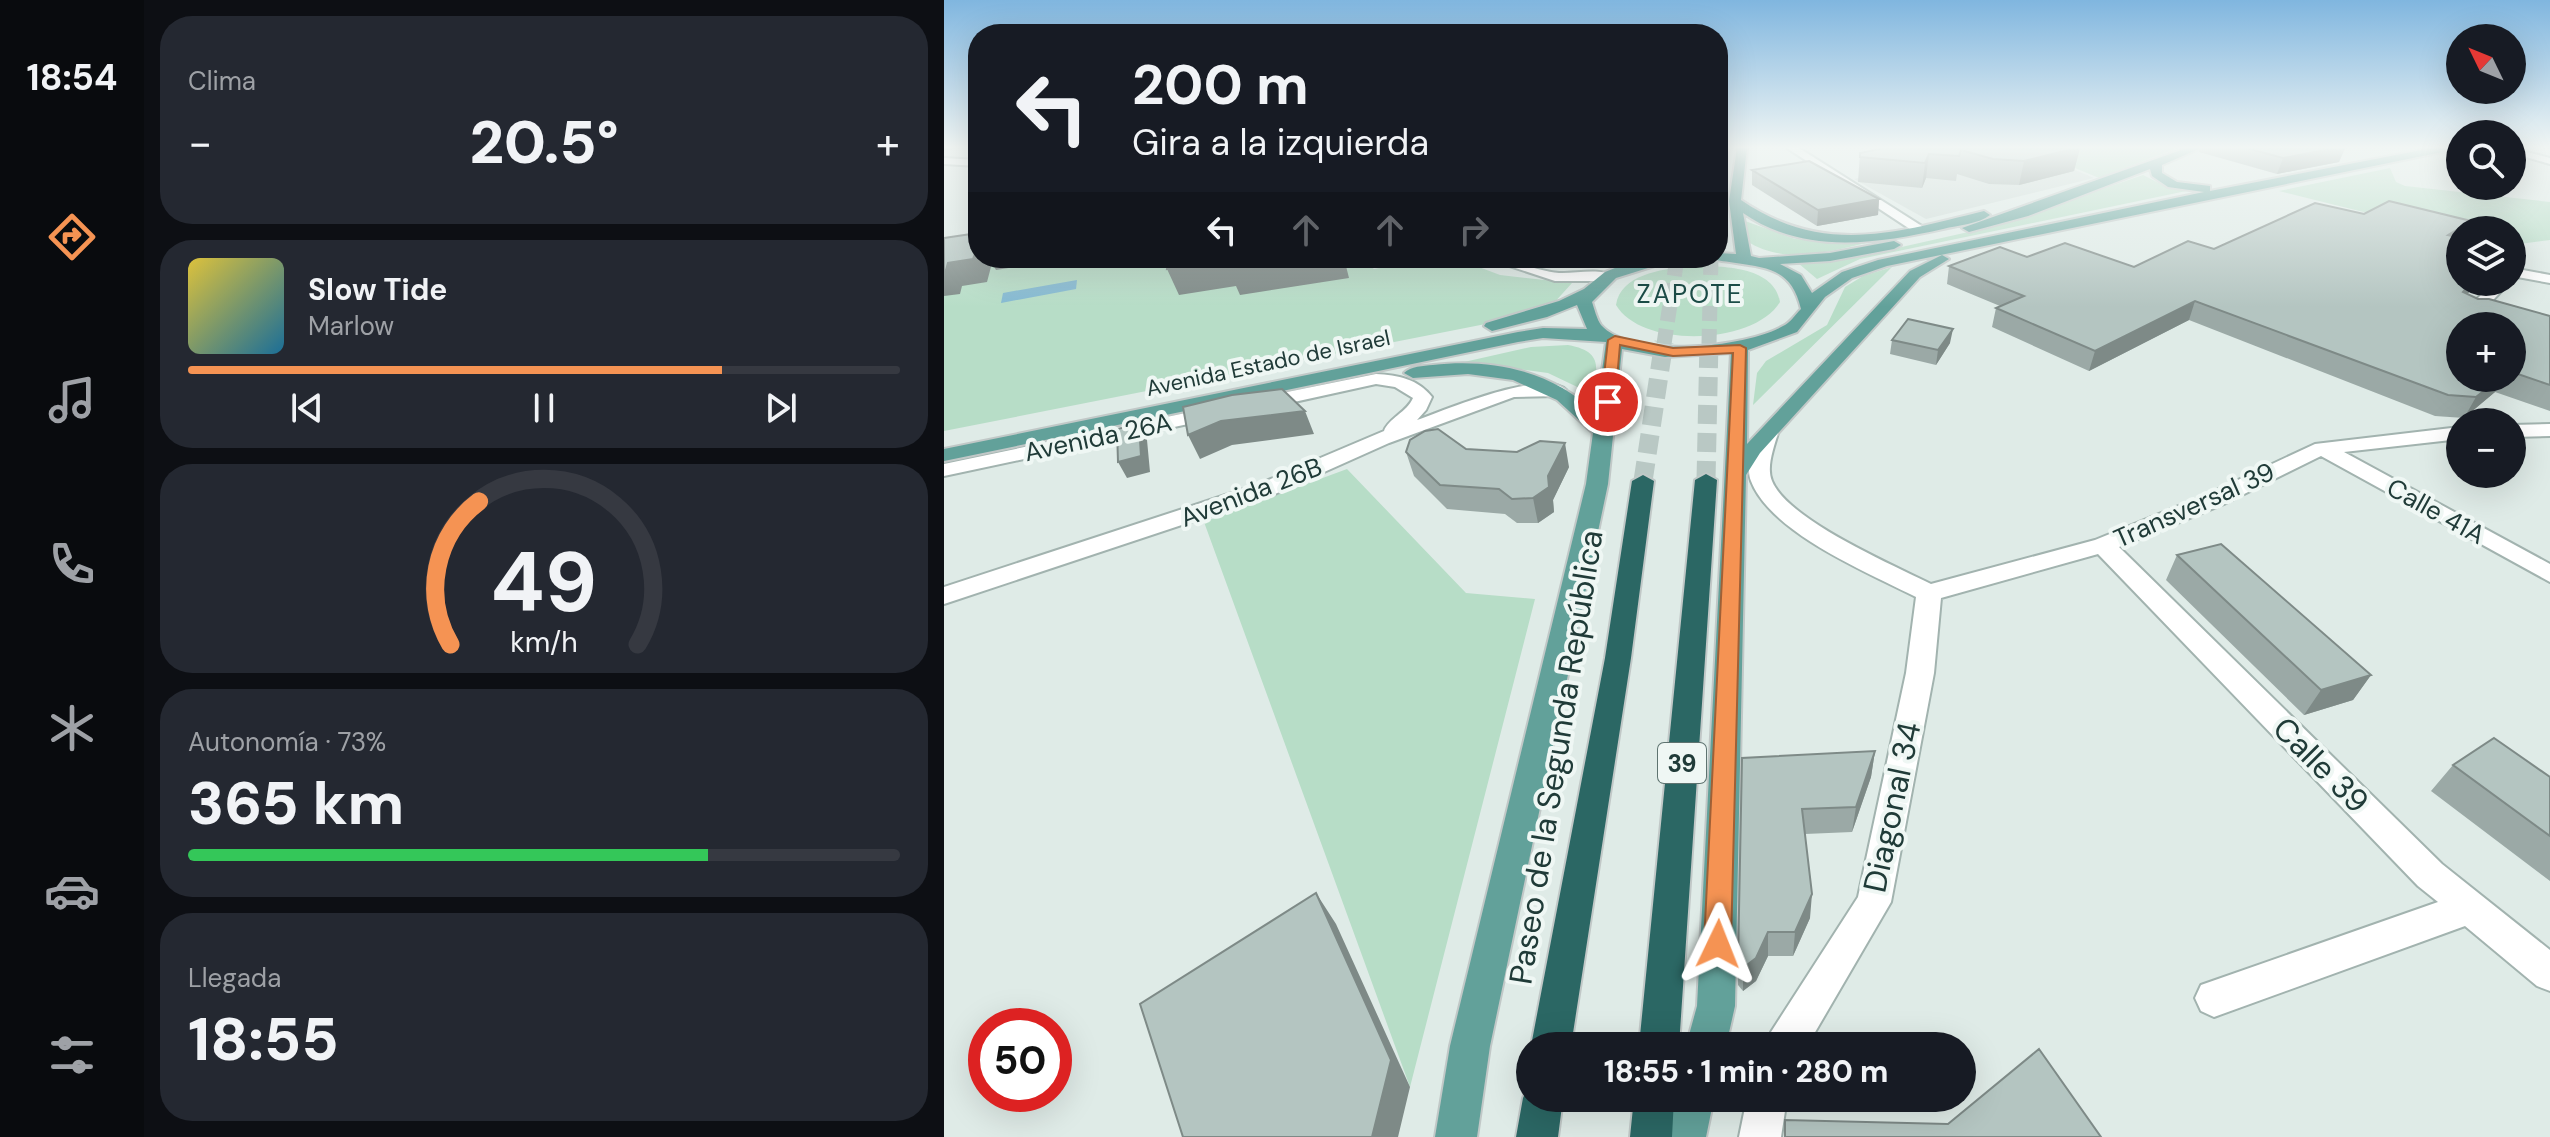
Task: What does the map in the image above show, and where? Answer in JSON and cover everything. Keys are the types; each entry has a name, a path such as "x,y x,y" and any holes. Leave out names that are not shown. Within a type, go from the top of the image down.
{"highway":[{"name":"39","path":"1660,1032 1719,479"},
{"name":"Paseo de la Segunda República","path":"1553,1032 1618,658 1643,481"},
{"path":"1537,1137 1541,1112"},
{"path":"1651,1137 1653,1112"}],"main road":[{"path":"1735,201 1761,222 1805,235 1875,239 2052,201"},
{"path":"1735,201 1749,261"},
{"path":"1728,258 1749,261 1821,258 1872,250 1974,227 2055,201"},
{"path":"1719,479 1768,433 1894,295 1928,264 2093,225 2115,214 2178,201"},
{"name":"Avenida Estado de Israel","path":"944,455 1543,333 1610,337 1673,352 1740,348 1788,331 1803,319 1819,294 1839,280 1867,268 2115,214"},
{"path":"1749,261 1785,273 1800,282 1808,294 1810,307"},
{"path":"1607,277 1631,268"},
{"name":"Avenida Estado de Israel","path":"944,439 1499,325 1554,310 1588,293 1607,277"},
{"path":"1456,1137 1470,1046 1597,484 1604,433 1610,337 1587,319 1583,310 1588,293"},
{"path":"1710,1032 1716,1006 1719,479 1740,348"},
{"path":"1212,399 1431,370 1485,370 1532,379 1557,390 1584,409 1604,433"},
{"path":"1685,1137 1691,1112"}],"street":[{"path":"1875,201 1921,230"},
{"path":"1525,268 1555,277 1607,277"},
{"path":"2526,277 2550,279"},
{"path":"2473,312 2489,296"},
{"name":"Avenida 26A","path":"944,470 1376,379 1416,388 1423,397 1407,420 1382,439"},
{"name":"Avenida 26B","path":"944,596 1267,489 1382,439 1512,392 1557,390"},
{"path":"2526,431 2550,430"},
{"path":"1768,433 1760,476 1769,495 1836,545 1929,593"},
{"name":"Transversal 39","path":"1929,593 2103,545 2216,499 2322,448 2446,435"},
{"name":"Calle 41A","path":"2322,448 2550,574"},
{"name":"Calle 39","path":"2103,545 2430,875 2550,973"},
{"name":"Diagonal 34","path":"1793,1032 1874,902 1920,673 1929,593"},
{"path":"2214,998 2469,908"},
{"path":"1760,1137 1764,1112"}],"shaded area":[{"path":"1894,201 2000,201 1926,219"}],"green space":[{"path":"2067,201 2138,201 1860,259 1817,279 1798,263 1866,255 1995,226"},
{"path":"2319,201 2550,202 2550,240 2526,243 2526,216 2446,216 2446,233"},
{"path":"1745,221 1795,239 1866,243 1806,254 1775,253 1747,241"},
{"path":"944,240 968,253 968,268 1481,268 1500,275 1572,283 1553,304 1521,317 944,431"},
{"path":"1728,267 1742,270 1767,280 1780,302 1767,316 1747,327 1698,336 1672,335 1629,319 1616,305 1626,286 1654,272 1676,268"},
{"path":"1892,267 1753,405 1757,373 1766,361 1827,325 1845,287 1863,276"},
{"path":"1568,345 1587,351 1595,361 1592,394 1548,373 1464,362 1531,347"},
{"path":"1347,469 1466,593 1535,599 1410,1087 1204,522"}],"water":[{"path":"1077,280 1076,289 1001,303 1003,293"}],"building":[{"path":"1803,201 1868,201 1818,210"},
{"path":"2389,201 2450,216 2446,216 2446,296 2489,299 2550,316 2550,385 2526,377 2526,312 2446,312 2446,392 2482,392 2476,397 2448,395 2195,301 2095,351 1996,308 2024,296 1949,266 2000,247 2027,257 2065,243 2134,267 2188,241 2214,249 2315,203 2364,214"},
{"path":"968,234 968,260 948,263 944,271 944,238"},
{"path":"1908,319 1953,329 1938,350 1892,340"},
{"path":"1282,389 1305,411 1221,421 1188,435 1183,407 1232,395"},
{"path":"1139,424 1141,456 1118,462 1117,429"},
{"path":"1438,429 1466,449 1517,452 1540,441 1565,443 1548,476 1549,487 1533,498 1512,499 1499,489 1440,485 1406,452 1410,440 1425,431"},
{"path":"2221,544 2371,675 2321,690 2177,555"},
{"path":"2494,738 2550,777 2550,836 2453,765"},
{"path":"1875,751 1856,807 1802,809 1812,894 1795,932 1768,932 1756,958 1743,968 1738,962 1742,758"},
{"path":"1316,893 1391,1060 1372,1137 1183,1137 1140,1004"},
{"path":"2039,1049 2101,1137 1785,1137 1785,1120 1948,1124 1963,1112 1976,1112 1976,1101"}],"tunnel":[{"path":"1664,344 1675,268"},
{"path":"1709,344 1711,268"},
{"path":"1643,481 1664,342"},
{"path":"1706,480 1709,342"}],"district":[{"name":"ZAPOTE","path":"1690,294"}],"route":[{"path":"1608,402 1615,340 1651,350 1673,352 1718,352 1740,348 1718,944"}]}
